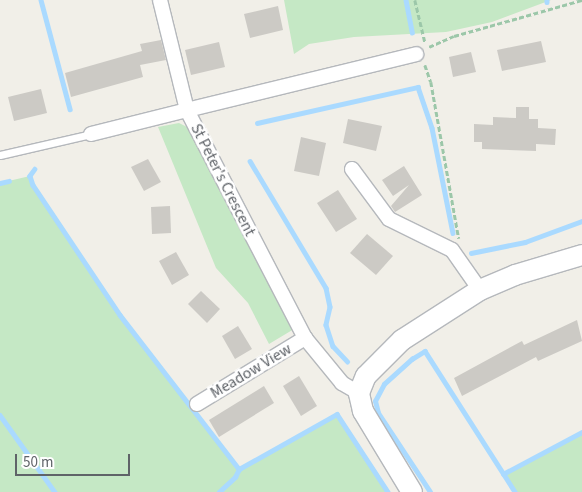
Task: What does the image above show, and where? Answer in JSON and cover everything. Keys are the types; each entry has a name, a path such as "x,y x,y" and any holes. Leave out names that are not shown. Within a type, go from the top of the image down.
{"main road":[{"path":"412,492 370,424 359,393 366,376 402,340 480,290 515,275 582,255"}],"street":[{"path":"91,134 187,110 160,0"},
{"name":"St Peter's Crescent","path":"359,393 342,383 305,338 187,110 421,51"},
{"path":"352,169 389,219 452,250 480,290"},
{"name":"Meadow View","path":"197,404 305,338"}],"lane":[{"path":"0,155 91,134"}],"path":[{"path":"416,0 421,51 432,82 460,243"},
{"path":"421,51 454,36 582,0"}],"green space":[{"path":"284,0 551,0 492,22 446,32 354,37 309,44 294,54"},
{"path":"179,123 187,127 294,329 269,344 248,303 216,268 158,127"},
{"path":"30,176 33,185 120,315 239,469 337,414 388,492 0,492 0,183"},
{"path":"582,432 582,492 515,492 503,474"}],"building":[{"path":"278,6 283,30 250,38 244,14"},
{"path":"161,40 166,60 140,65 143,77 71,97 65,73 142,51 140,44"},
{"path":"541,41 546,62 502,71 497,50"},
{"path":"219,42 225,67 191,75 185,50"},
{"path":"471,52 476,72 453,77 449,57"},
{"path":"41,89 47,113 14,121 8,97"},
{"path":"516,107 529,107 529,119 538,119 538,128 556,129 555,145 536,144 536,151 482,149 482,142 474,142 474,124 493,125 493,117 516,118"},
{"path":"348,119 382,126 376,151 343,143"},
{"path":"301,137 326,143 319,176 294,171"},
{"path":"148,159 161,182 144,191 131,167"},
{"path":"404,166 422,195 395,212 391,206 409,185 393,196 382,180"},
{"path":"338,190 357,219 336,232 317,203"},
{"path":"170,206 171,233 152,234 151,207"},
{"path":"367,234 393,256 376,275 350,253"},
{"path":"176,252 189,275 172,285 159,261"},
{"path":"201,291 220,309 207,323 188,304"},
{"path":"577,320 582,341 538,361 536,357 462,396 454,378 522,341 524,345"},
{"path":"238,326 252,349 235,359 222,336"},
{"path":"299,376 317,406 301,416 283,386"},
{"path":"264,386 274,403 219,437 209,420"}],"waterway":[{"path":"41,0 70,109"},
{"path":"406,0 412,32"},
{"path":"257,123 418,87 432,128 453,233"},
{"path":"250,161 326,288 330,307 326,325 333,346 347,361"},
{"path":"35,169 30,176 33,185 120,315 239,469"},
{"path":"0,183 9,181"},
{"path":"471,253 525,242 582,221"},
{"path":"430,492 378,413 375,401 384,384 412,359 425,351 515,492"},
{"path":"219,492 235,477 239,469 337,414 388,492"},
{"path":"0,415 55,492"},
{"path":"503,474 582,432"}]}
